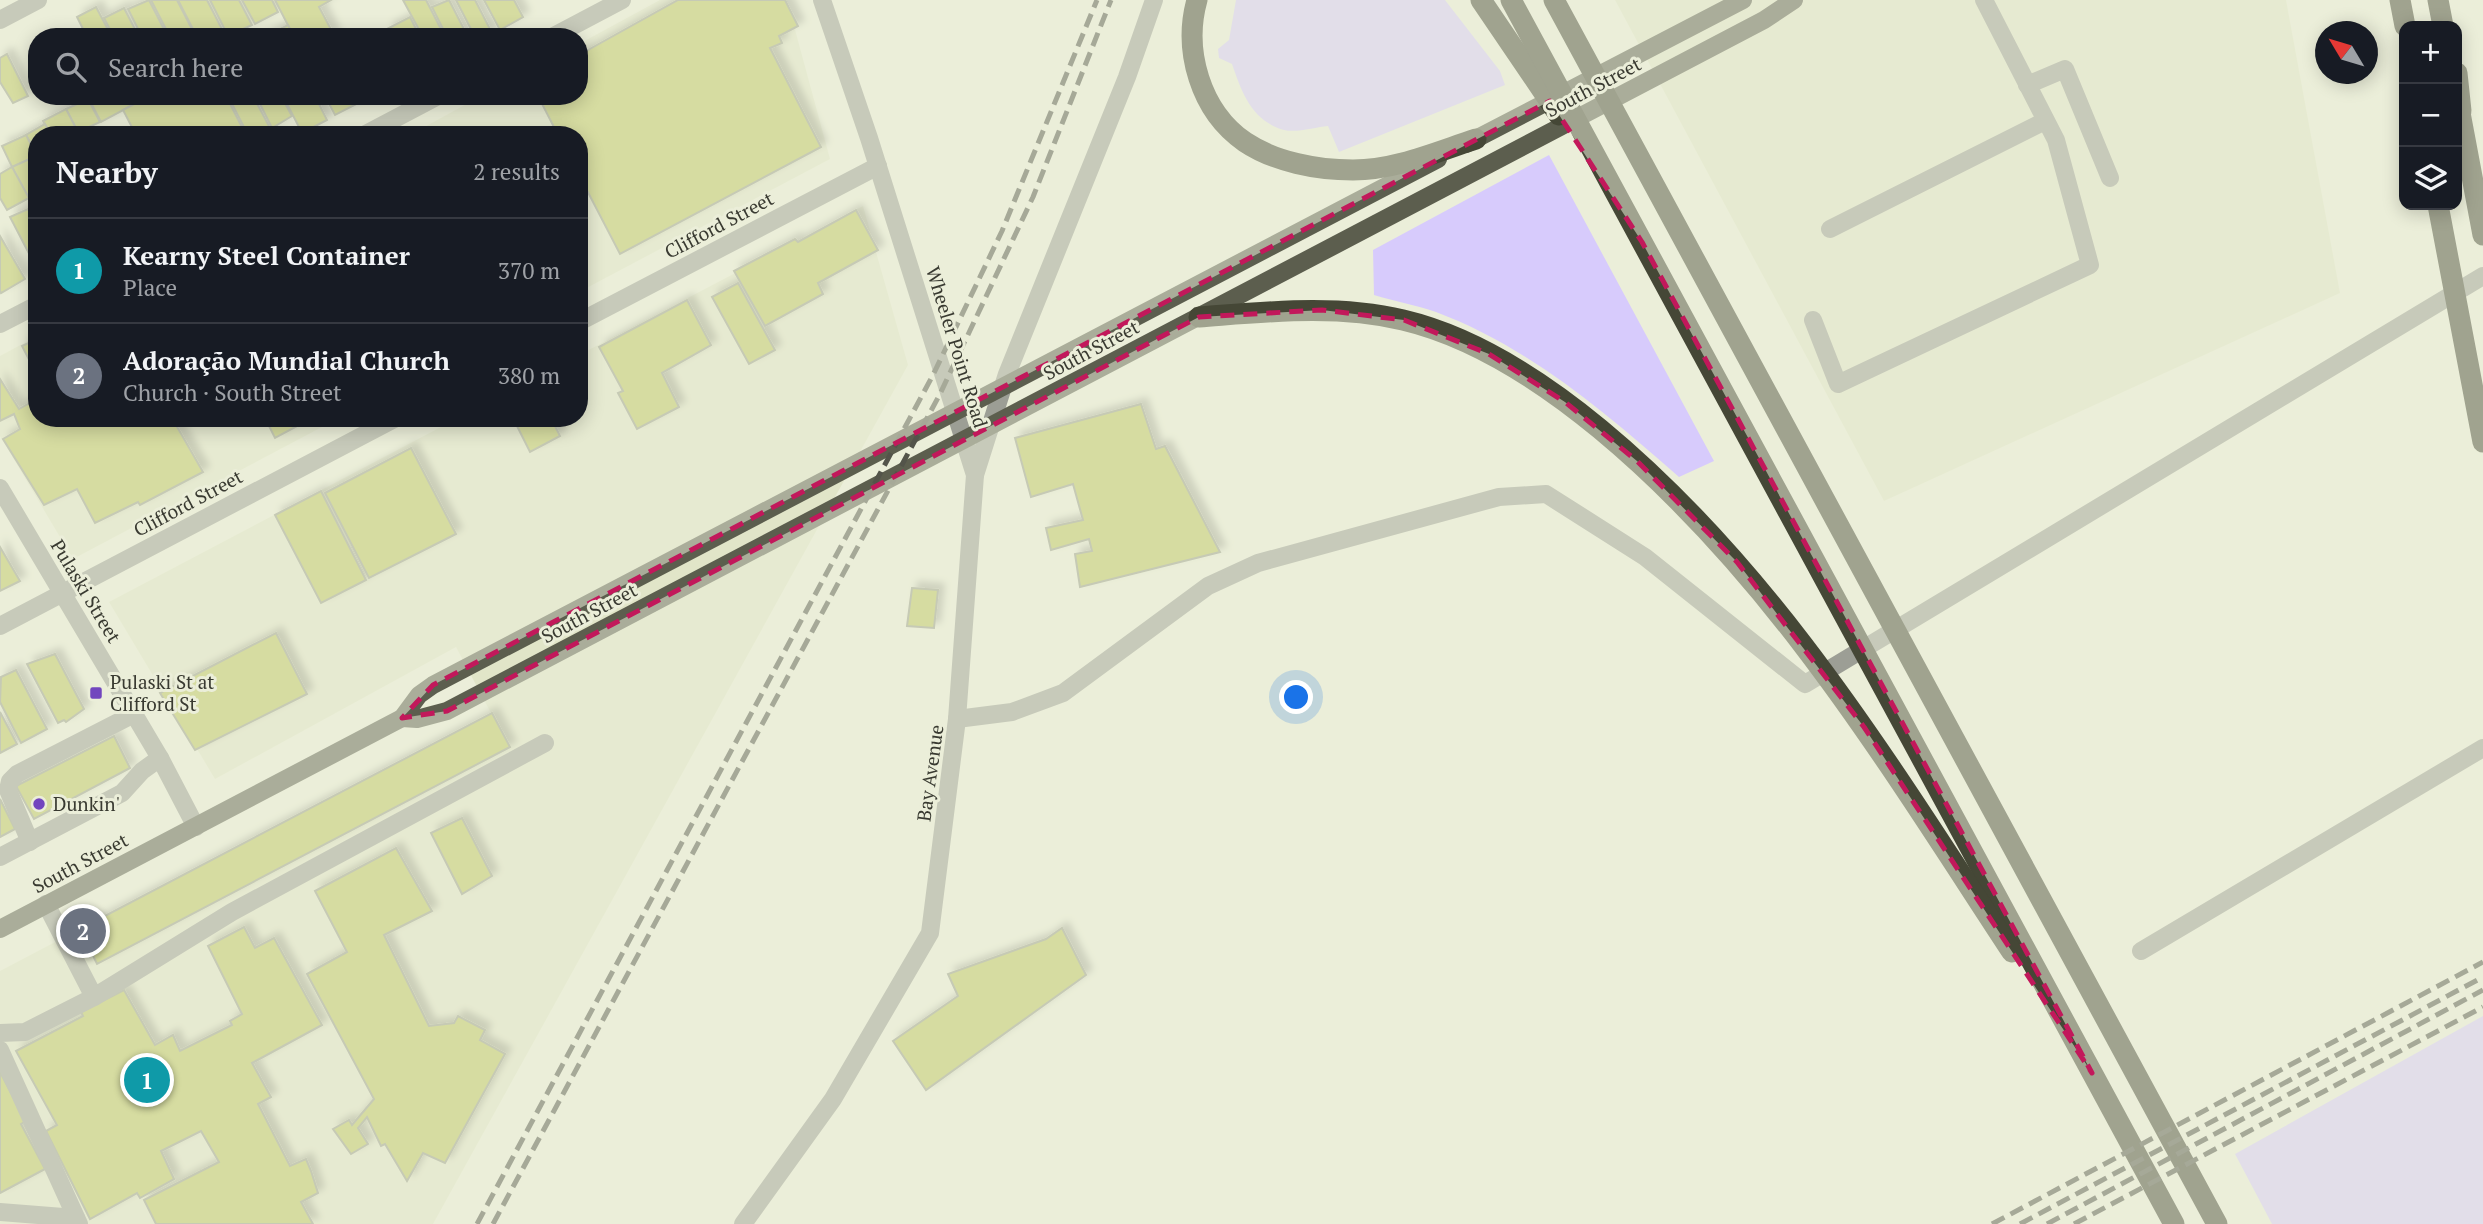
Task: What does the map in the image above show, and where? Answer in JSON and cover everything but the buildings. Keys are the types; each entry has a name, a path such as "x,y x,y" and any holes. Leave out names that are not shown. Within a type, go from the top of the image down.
{"highway":[{"path":"1197,0 1191,41 1194,66 1206,96 1244,142 1307,166 1352,170 1395,164 1476,139"},
{"path":"1481,0 1642,242"},
{"path":"1511,0 2174,1224"},
{"path":"1554,0 2217,1224"},
{"path":"2400,0 2404,21"},
{"path":"2438,0 2442,21"},
{"path":"2450,0 2452,21"},
{"path":"2462,124 2483,234"},
{"path":"2439,210 2483,442"},
{"path":"1199,317 1322,310 1374,314 1404,320 1461,340 1489,354 1550,391 1612,439 1715,537 1803,642 1864,727 2092,1073"}],"main road":[{"name":"South Street","path":"0,929 402,718 419,695 433,685 1743,0"},
{"name":"South Street","path":"402,718 417,719 447,711 1764,20 1794,0"}],"street":[{"path":"0,20 38,0"},
{"path":"569,28 622,0"},
{"name":"Wheeler Point Road","path":"822,0 878,166 975,475 957,719"},
{"path":"975,475 1007,374 1127,76 1154,0"},
{"path":"1813,320 1838,384 2090,265 2056,140 1984,0"},
{"path":"2027,85 2066,69 2110,178"},
{"path":"381,126 421,105"},
{"path":"1830,229 2045,121"},
{"name":"Clifford Street","path":"588,317 878,166"},
{"name":"Bay Avenue","path":"743,1224 833,1099 930,933 957,719 1012,712 1063,693 1208,586 1258,563 1499,497 1546,494 1646,557 1805,684 2483,276"},
{"path":"0,324 28,310"},
{"name":"Clifford Street","path":"0,626 379,427"},
{"name":"Pulaski Street","path":"0,488 160,758 196,827"},
{"path":"30,842 8,790 10,781 17,774 134,714"},
{"path":"0,1033 25,1032 94,996 232,912 545,743"},
{"path":"2141,951 2483,748"},
{"path":"0,857 122,793 140,772 160,758"},
{"path":"46,904 94,996"},
{"path":"0,1050 78,1221"},
{"path":"0,1212 78,1221"}],"highlighted area":[{"path":"1550,101 1642,242 2092,1073 1864,727 1737,562 1637,461 1565,402 1489,354 1404,320 1322,310 1199,317 447,711 402,718 433,685"}],"shaded area":[{"path":"660,0 787,0 830,159 588,287 588,126 426,126 465,105 588,105 588,39"},
{"path":"1236,0 1445,0 1500,71 1505,85 1339,152 1328,126 1289,131 1273,126 1256,113 1232,64 1219,58 1218,49 1229,40"},
{"path":"1615,0 2286,0 2340,293 1884,501"},
{"path":"1549,155 1714,461 1679,477 1594,405 1503,343 1436,312 1374,295 1373,250"},
{"path":"863,206 908,365 433,1224 0,1224 0,971 491,713 456,647 215,779 109,602 441,427 588,427 588,350"},
{"path":"28,341 28,427 322,427 73,559 0,436 0,356"},
{"path":"2483,1016 2483,1224 2272,1224 2235,1154"}],"railway":[{"path":"477,1224 933,375 1002,231 1097,0"},
{"path":"493,1224 940,394 1033,197 1111,0"},
{"path":"1992,1224 2483,962"},
{"path":"2020,1224 2483,977"},
{"path":"2047,1224 2483,990"},
{"path":"2074,1224 2483,1007"}],"place":[{"name":"Pulaski St at Clifford St","path":"96,693"},
{"name":"Dunkin'","path":"39,804"},
{"name":"Adoração Mundial Church","path":"83,931"},
{"name":"Kearny Steel Container","path":"147,1080"}]}
